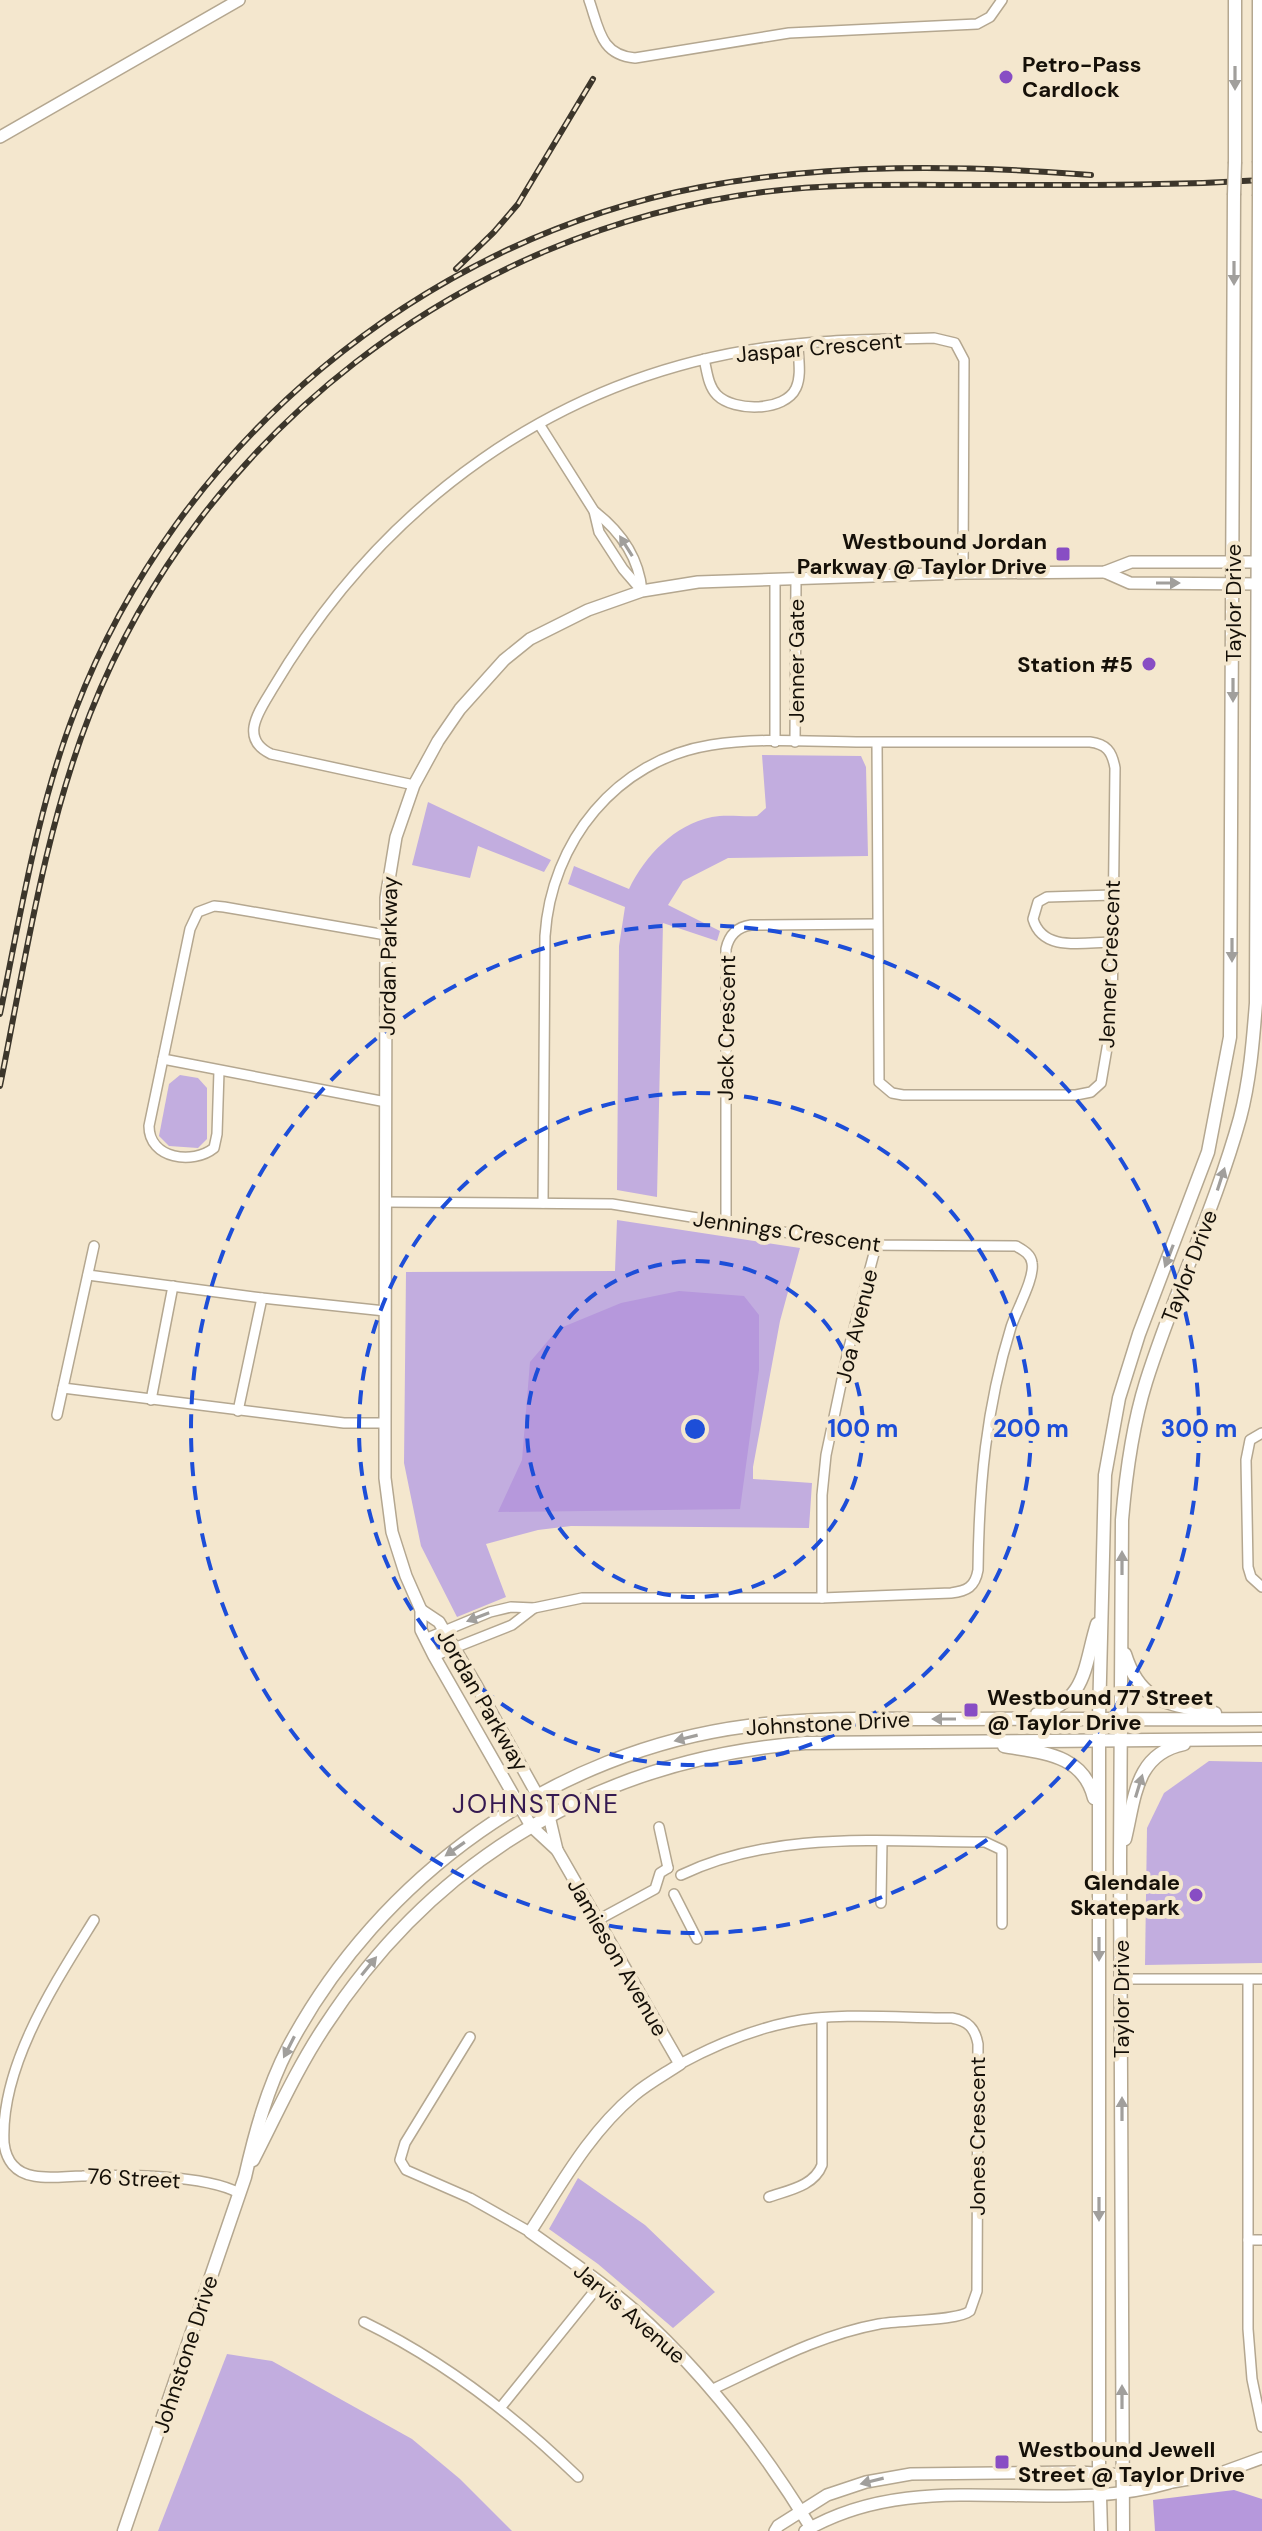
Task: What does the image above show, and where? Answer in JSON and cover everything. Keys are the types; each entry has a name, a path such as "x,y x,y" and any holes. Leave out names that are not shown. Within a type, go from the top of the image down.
{"main road":[{"name":"Taylor Drive","path":"1101,2531 1099,1718 1105,1475 1119,1398 1139,1334 1208,1152 1230,1037 1235,0"},
{"name":"Taylor Drive","path":"1123,2531 1122,1520 1125,1476 1145,1384 1233,1142 1251,1054 1256,1003 1260,584 1259,0"},
{"path":"1022,1718 1063,1705 1075,1693 1102,1609"},
{"path":"1121,1641 1131,1674 1144,1691 1158,1699 1242,1719 1262,1719"},
{"name":"Johnstone Drive","path":"124,2531 245,2177 270,2090 287,2050 331,1979 385,1910 447,1854 538,1796 635,1753 690,1737 745,1726 846,1719 1242,1719"},
{"path":"1120,1861 1139,1780 1147,1763 1164,1750 1214,1739 1262,1739"},
{"name":"Johnstone Drive","path":"245,2177 324,2026 393,1937 423,1907 495,1849 549,1816 620,1782 668,1766 727,1752 830,1742 1214,1739"},
{"path":"969,1741 1037,1752 1078,1767 1091,1785 1099,1815"}],"street":[{"path":"2,131 239,0"},
{"path":"589,0 609,49 624,57 635,58 789,33 977,24 990,17 1002,0"},
{"name":"Jaspar Crescent","path":"414,785 271,754 261,748 255,738 256,719 300,642 368,557 421,507 469,468 539,424 598,394 704,359 798,344 934,338 955,343 964,360 963,573"},
{"path":"704,359 711,388 726,402 748,406 772,405 792,396 797,387 798,344"},
{"path":"539,424 594,511 599,532 642,591"},
{"path":"594,511 614,526 634,558 642,591"},
{"name":"Jordan Parkway","path":"531,1826 421,1630 421,1610 392,1532 385,1478 386,898 392,855 414,785 438,741 460,709 504,660 530,639 605,603 642,591 698,582 963,573 1105,572 1131,562 1260,562"},
{"name":"Jordan Parkway","path":"1105,572 1130,583 1260,584"},
{"name":"Jenner Gate","path":"775,580 775,742"},
{"name":"Jenner Gate","path":"795,742 796,580"},
{"name":"Jenner Crescent","path":"543,1203 545,936 549,897 566,852 602,801 665,758 710,745 775,742 877,742 1090,742 1104,745 1110,751 1115,768 1112,1019 1102,1078 1096,1089 1076,1095 903,1095 892,1093 879,1082 877,742"},
{"path":"1113,895 1053,895 1042,898 1034,910 1033,919 1041,936 1054,943 1113,942"},
{"path":"219,1071 214,1148 196,1157 169,1154 154,1146 149,1132 190,929 194,919 204,909 224,907 386,935"},
{"name":"Jack Crescent","path":"726,1223 726,949 730,937 739,928 751,925 877,924"},
{"path":"163,1059 386,1102"},
{"name":"Jennings Crescent","path":"385,1202 612,1204 876,1246 1016,1246 1030,1256 1032,1269 1003,1354 985,1439 981,1467 978,1570 975,1581 967,1590 822,1598 582,1598 534,1608 511,1607 490,1612 425,1639"},
{"path":"57,1415 94,1246"},
{"name":"Joa Avenue","path":"822,1598 822,1508 826,1455 848,1351 876,1246"},
{"path":"88,1275 385,1311"},
{"path":"151,1400 173,1286"},
{"path":"238,1411 262,1298"},
{"path":"63,1388 344,1423 385,1423"},
{"path":"1262,1433 1250,1440 1246,1460 1248,1567 1251,1577 1262,1587"},
{"name":"Jennings Crescent","path":"434,1656 512,1625 534,1608"},
{"name":"Jordan Parkway","path":"421,1610 439,1622 444,1630 549,1816"},
{"name":"Jamieson Avenue","path":"549,1816 557,1850 680,2064"},
{"name":"Jamieson Avenue","path":"531,1826 557,1850"},
{"path":"659,1827 668,1868"},
{"path":"881,1903 882,1842"},
{"path":"681,1875 707,1862 737,1854 802,1843 985,1842 1002,1850 1002,1924"},
{"path":"596,1921 655,1889 660,1873 668,1868 681,1875"},
{"path":"674,1894 680,1886 681,1875"},
{"path":"655,1889 663,1894 674,1894"},
{"path":"674,1894 697,1939"},
{"name":"76 Street","path":"94,1920 51,1988 6,2093 2,2130 5,2155 16,2170 34,2176 136,2176 205,2182 226,2186 239,2193"},
{"path":"1122,1979 1262,1979"},
{"path":"1248,1980 1249,2345 1256,2405 1262,2427"},
{"path":"769,2197 808,2183 816,2177 822,2165 822,2018"},
{"name":"Jones Crescent","path":"530,2232 571,2166 601,2126 635,2093 680,2064 742,2035 792,2021 822,2018 952,2018 961,2020 974,2030 978,2044 976,2298 970,2311 961,2316 901,2320 848,2331 795,2350 713,2389"},
{"name":"Jarvis Avenue","path":"470,2037 441,2081 400,2157 406,2170 470,2198 530,2232 601,2283 667,2340 713,2389 747,2433 801,2511 808,2529"},
{"path":"1248,2240 1262,2240"},
{"path":"501,2407 601,2283"},
{"path":"364,2322 408,2344 501,2407 578,2477"},
{"path":"808,2529 876,2503 919,2496 1122,2494 1218,2474 1262,2458"},
{"path":"775,2531 801,2511 844,2489 911,2474 1099,2474 1172,2482"}],"shaded area":[{"path":"762,755 861,756 866,767 868,856 728,858 683,881 668,905 720,931 717,941 663,923 657,1197 617,1190 619,946 625,907 568,884 574,866 629,889 652,854 685,827 717,816 757,816 766,808"},
{"path":"428,802 551,860 544,872 478,846 470,878 412,865"},
{"path":"180,1075 198,1078 207,1088 207,1139 198,1148 169,1146 159,1136 169,1084"},
{"path":"617,1220 800,1248 780,1321 753,1479 812,1483 809,1528 571,1526 538,1530 486,1544 506,1597 457,1617 421,1546 404,1463 406,1272 615,1271"},
{"path":"679,1291 744,1296 759,1315 759,1370 740,1509 498,1512 522,1460 530,1362 558,1329 621,1303"},
{"path":"1209,1761 1262,1762 1262,1963 1145,1965 1147,1828 1164,1793"},
{"path":"578,2178 645,2225 715,2292 673,2328 598,2264 549,2229"},
{"path":"227,2354 272,2361 412,2439 460,2479 512,2531 158,2531"},
{"path":"1234,2490 1262,2499 1262,2531 1155,2531 1153,2500"}],"railway":[{"path":"456,269 518,204 593,79"},
{"path":"0,1014 50,785 75,711 120,614 176,524 244,442 321,369 407,306 499,254 598,214 701,187 798,174 896,168 994,169 1091,175"},
{"path":"0,1086 37,898 60,804 90,714 138,612 200,519 273,436 356,362 447,300 547,250 653,214 763,192 816,187 1262,180"}],"place":[{"name":"Petro-Pass Cardlock","path":"1006,77"},
{"name":"Westbound Jordan Parkway @ Taylor Drive","path":"1063,554"},
{"name":"Station #5","path":"1149,664"},
{"name":"Westbound 77 Street @ Taylor Drive","path":"971,1710"},
{"name":"Glendale Skatepark","path":"1196,1895"},
{"name":"Westbound Jewell Street @ Taylor Drive","path":"1002,2462"}],"district":[{"name":"JOHNSTONE","path":"536,1804"}]}
